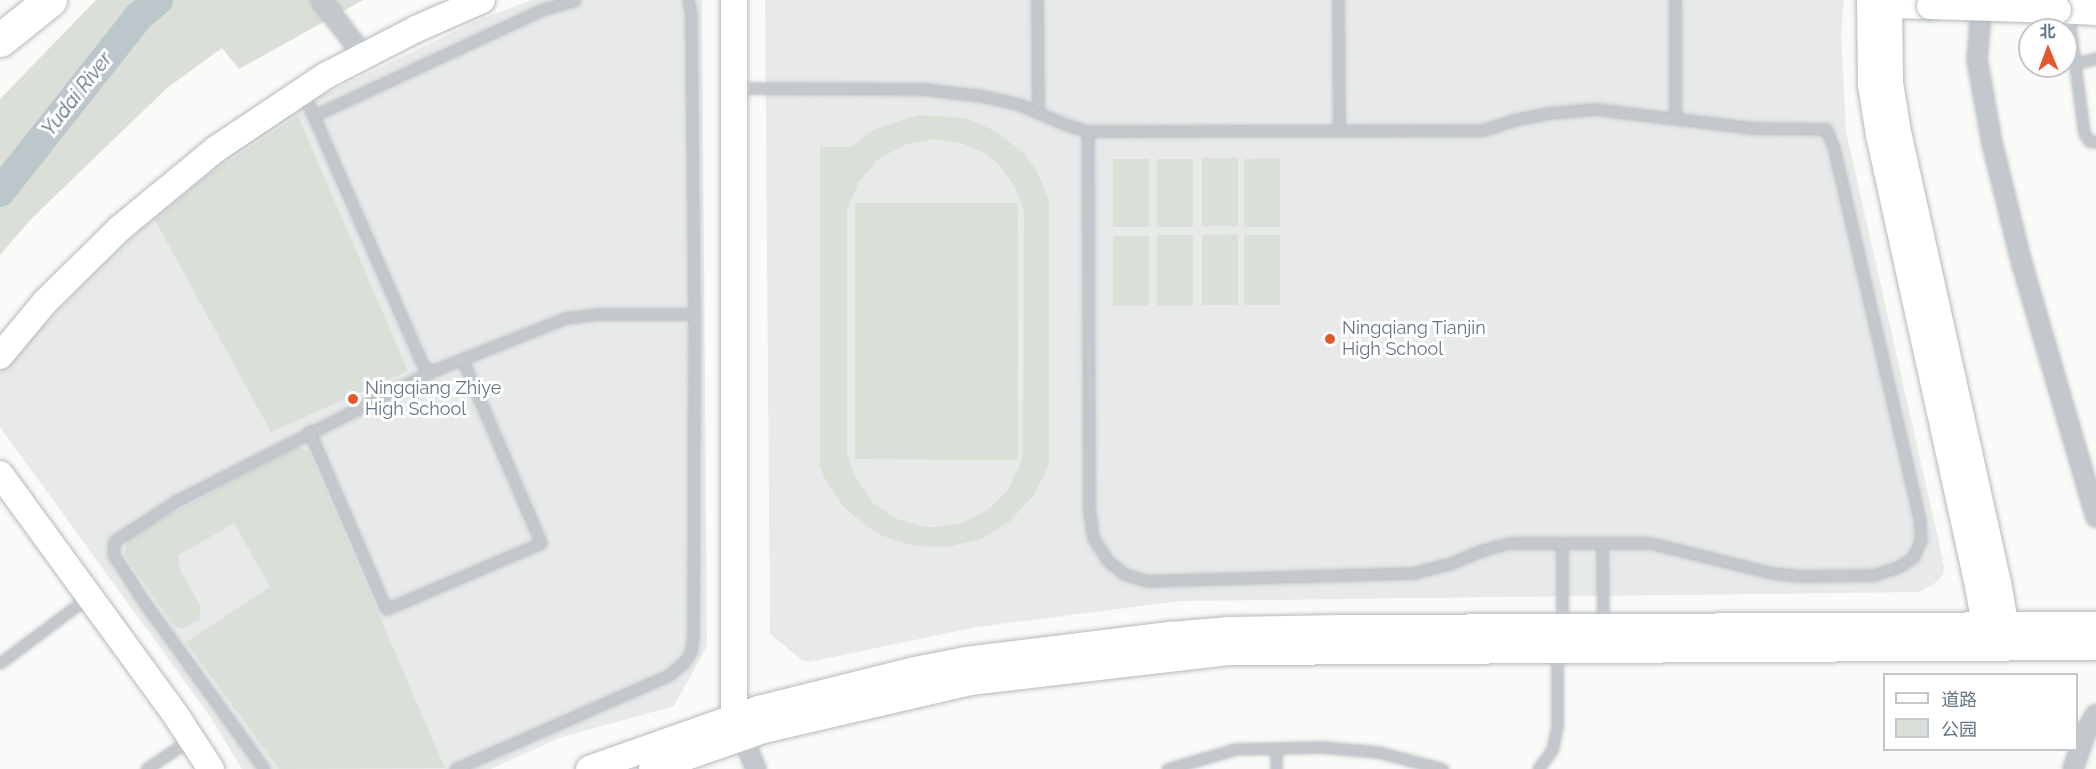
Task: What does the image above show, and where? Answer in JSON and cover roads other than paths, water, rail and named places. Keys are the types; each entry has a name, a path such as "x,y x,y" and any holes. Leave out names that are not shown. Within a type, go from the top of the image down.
{"highway":[{"path":"0,40 50,0"}],"street":[{"path":"0,356 45,302 144,207 216,149 302,90 363,55 482,0"},
{"path":"734,0 738,727 756,769"},
{"path":"1982,0 1977,59 1992,142 2022,264 2096,517"},
{"path":"1997,637 1998,582 1898,132 1890,83 1883,2 2096,12"},
{"path":"326,6 363,55"},
{"path":"0,474 211,769"},
{"path":"652,769 738,727 820,693 966,660 1159,636 1229,630 1560,638 1997,637 2096,625"},
{"path":"1560,638 1603,627 1997,637 2096,647"},
{"path":"2073,769 2087,729 2096,714"},
{"path":"589,769 738,727"}],"lane":[{"path":"313,116 544,9 575,0"},
{"path":"455,769 669,675 685,662 691,651 693,635 694,314 691,13 688,0"},
{"path":"1037,0 1038,111"},
{"path":"1338,0 1339,130"},
{"path":"1675,0 1675,118"},
{"path":"2063,11 2064,18"},
{"path":"2078,63 2096,58"},
{"path":"2076,78 2084,133 2089,141 2096,142"},
{"path":"734,88 923,89 983,96 1038,111 1067,125 1088,131 1483,130 1513,120 1576,110 1615,111 1753,128 1826,129 1834,148 1919,516 1920,540 1913,557 1886,573 1821,576 1772,573 1650,543 1509,543 1480,550 1452,563 1413,573 1148,581 1124,574 1108,561 1093,538 1089,511 1088,131"},
{"path":"302,90 424,367 432,371"},
{"path":"264,769 146,605 113,554 114,541 176,501 309,431 432,371 565,318 597,314 694,314"},
{"path":"309,431 386,609 541,543 462,359"},
{"path":"1538,769 1552,750 1557,727 1562,543"},
{"path":"1602,543 1603,627"},
{"path":"0,663 89,597"},
{"path":"146,769 191,738"},
{"path":"1167,769 1222,752 1276,748 1364,750 1443,769"},
{"path":"1276,748 1276,769"}],"waterway":[{"name":"Yudai River","path":"0,192 139,16 158,0"}],"place":[{"name":"Ningqiang Tianjin High School","path":"1330,339"},
{"name":"Ningqiang Zhiye High School","path":"353,399"}]}
